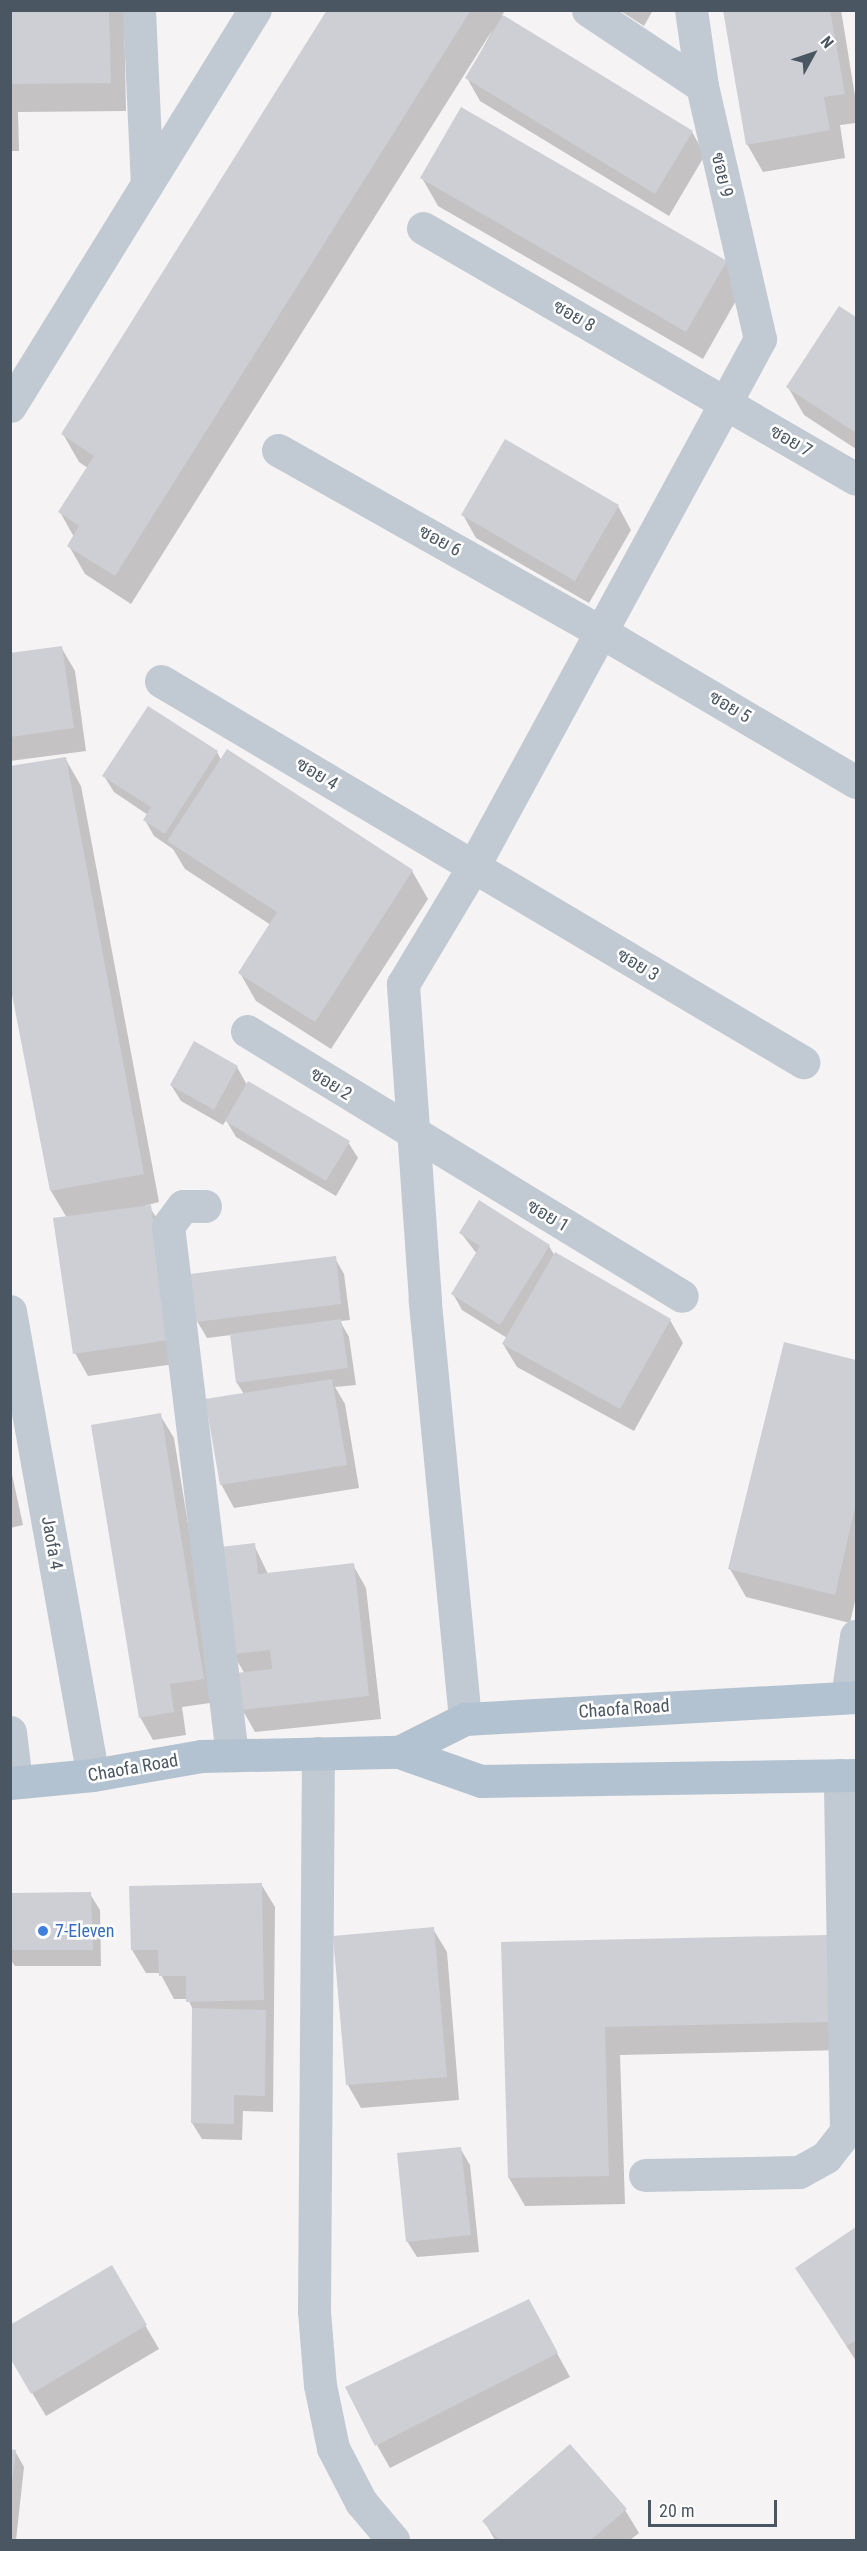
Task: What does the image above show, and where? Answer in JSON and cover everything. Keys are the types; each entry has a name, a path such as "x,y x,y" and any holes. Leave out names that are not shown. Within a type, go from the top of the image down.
{"main road":[{"name":"Chaofa Road","path":"399,1752 465,1719 852,1697"},
{"name":"Chaofa Road","path":"14,1782 93,1776 201,1756 399,1752 481,1781 848,1775"}],"street":[{"path":"139,10 147,184"},
{"path":"10,406 255,10"},
{"path":"588,10 702,86"},
{"name":"ซอย 9","path":"691,10 702,86 760,339 725,404"},
{"name":"ซอย 8","path":"423,228 725,404"},
{"path":"465,1719 425,1300 403,984 473,867 603,633 725,404"},
{"name":"ซอย 7","path":"725,404 856,478"},
{"name":"ซอย 6","path":"278,450 603,633"},
{"name":"ซอย 5","path":"603,633 856,782"},
{"name":"ซอย 4","path":"161,681 473,867"},
{"name":"ซอย 3","path":"473,867 803,1062"},
{"name":"ซอย 2","path":"247,1031 414,1137"},
{"name":"ซอย 1","path":"414,1137 682,1296"},
{"path":"206,1206 183,1206 168,1226 232,1755"},
{"name":"Jaofa 4","path":"10,1311 93,1776"},
{"path":"852,1697 856,1636"},
{"path":"10,1732 14,1782"},
{"path":"318,1753 314,2311 320,2385 333,2448 361,2502 393,2541"},
{"path":"645,2175 799,2172 826,2157 846,2131 851,2101 848,1775"}],"building":[{"path":"10,10 109,10 111,83 10,84"},
{"path":"327,10 471,10 115,576 67,546 79,526 58,512 94,456 61,434"},
{"path":"723,10 830,10 845,94 824,97 830,130 746,145"},
{"path":"503,15 693,131 655,194 465,78"},
{"path":"461,107 727,261 686,332 420,178"},
{"path":"839,306 856,317 856,433 786,387"},
{"path":"505,439 619,505 575,581 461,515"},
{"path":"62,646 74,728 10,737 10,653"},
{"path":"148,706 218,751 165,834 143,820 151,807 102,776"},
{"path":"227,749 413,870 315,1022 238,973 277,912 167,841"},
{"path":"66,757 144,1174 50,1191 10,984 10,766"},
{"path":"194,1041 238,1066 214,1110 170,1085"},
{"path":"248,1081 350,1141 326,1181 225,1121"},
{"path":"479,1200 550,1245 500,1325 451,1294 480,1246 459,1233"},
{"path":"151,1205 170,1340 73,1354 53,1218"},
{"path":"555,1252 671,1319 620,1409 502,1344"},
{"path":"336,1256 341,1304 196,1322 190,1274"},
{"path":"341,1319 348,1368 236,1383 230,1334"},
{"path":"784,1342 856,1360 856,1503 835,1595 728,1569"},
{"path":"332,1379 347,1465 220,1485 205,1399"},
{"path":"161,1413 204,1679 170,1684 174,1712 139,1718 91,1425"},
{"path":"255,1543 258,1574 354,1563 369,1696 240,1710 236,1673 272,1669 270,1650 232,1654 220,1547"},
{"path":"262,1883 264,2000 186,2002 186,1976 159,1976 158,1950 131,1950 129,1886"},
{"path":"91,1892 93,1950 10,1950 10,1893"},
{"path":"434,1927 447,2077 346,2085 333,1936"},
{"path":"827,1935 830,2022 605,2027 609,2176 508,2178 501,1942"},
{"path":"192,2008 266,2010 265,2096 234,2095 234,2124 191,2123"},
{"path":"461,2147 471,2235 406,2242 397,2153"},
{"path":"856,2227 856,2340 847,2346 795,2268"},
{"path":"112,2265 147,2325 31,2394 10,2358 10,2325"},
{"path":"529,2299 558,2353 375,2446 345,2387"},
{"path":"570,2444 627,2509 591,2540 499,2540 482,2521"},
{"path":"10,2449 16,2450 12,2484 10,2484"}],"place":[{"name":"7-Eleven","path":"43,1931"}]}
